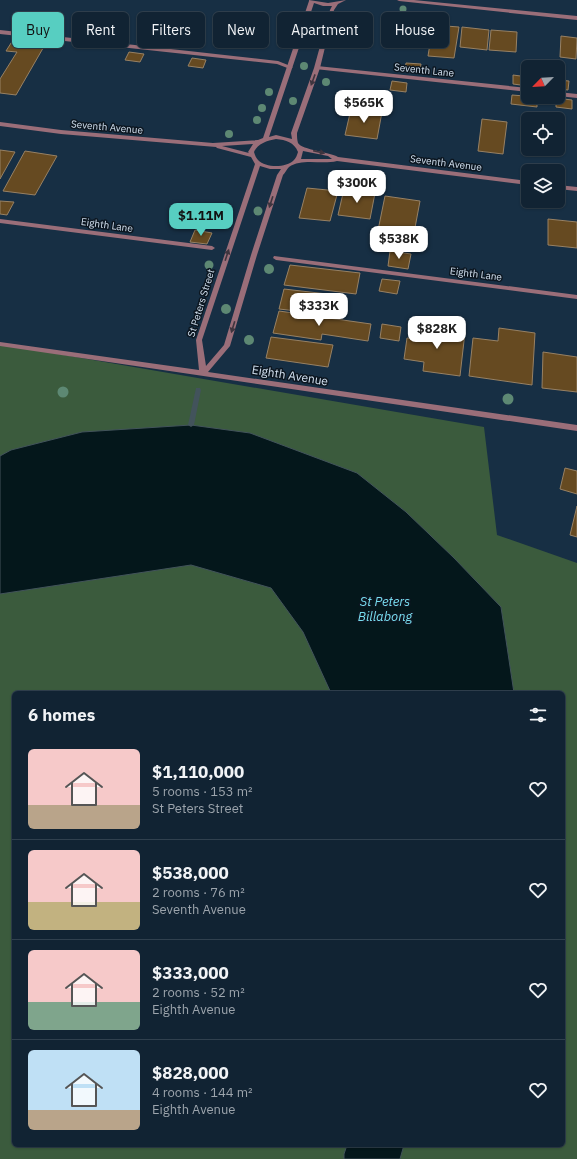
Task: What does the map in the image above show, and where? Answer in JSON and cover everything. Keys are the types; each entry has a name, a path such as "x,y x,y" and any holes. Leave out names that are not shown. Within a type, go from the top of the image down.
{"street":[{"path":"266,138 311,0 320,4 336,4 344,0"},
{"path":"399,0 577,18"},
{"path":"295,142 294,133 317,68 332,10 336,4"},
{"path":"0,32 278,63 290,67"},
{"name":"Seventh Lane","path":"317,68 521,89"},
{"path":"565,95 577,96"},
{"name":"Seventh Avenue","path":"0,124 61,132 213,145 258,142"},
{"path":"203,373 227,346 280,175 286,167 297,161 301,152 300,148 295,142 285,138 266,138 258,142 253,147 252,156 258,163 267,167 286,167"},
{"name":"Seventh Avenue","path":"213,145 252,156"},
{"name":"Seventh Avenue","path":"300,148 330,155 337,159 521,182"},
{"name":"Seventh Avenue","path":"297,161 330,161 337,159"},
{"name":"St Peters Street","path":"203,373 199,340 258,163"},
{"path":"565,188 577,189"},
{"name":"Eighth Lane","path":"0,220 212,248"},
{"name":"Eighth Lane","path":"276,258 577,297"},
{"name":"Eighth Avenue","path":"0,344 577,428"}],"green space":[{"path":"0,344 484,427 497,535 577,563 577,1159 0,1159"}],"water":[{"name":"St Peters Billabong","path":"191,425 250,433 357,473 406,512 454,558 501,607 514,691 330,691 303,632 271,588 191,565 0,594 0,456 11,450 82,432"},
{"path":"346,1147 403,1147 400,1159 344,1159"}],"building":[{"path":"449,26 459,27 454,58 428,56 429,48 449,48"},
{"path":"462,27 489,30 487,50 460,47"},
{"path":"491,30 517,32 516,52 489,50"},
{"path":"561,36 577,38 576,59 560,57"},
{"path":"12,42 12,48 43,48 16,95 0,93 0,79 17,52 6,51"},
{"path":"129,52 144,54 140,62 125,60"},
{"path":"192,58 206,60 203,68 188,66"},
{"path":"406,63 421,64 420,73 405,71"},
{"path":"513,75 521,76 521,85 513,84"},
{"path":"392,81 407,83 406,92 390,90"},
{"path":"565,81 569,81 568,90 565,90"},
{"path":"512,95 521,96 521,104 537,104 537,107 511,104"},
{"path":"565,99 572,100 572,109 556,107 556,104 565,104"},
{"path":"351,109 382,112 377,139 345,135"},
{"path":"482,119 507,122 503,154 478,151"},
{"path":"0,150 15,152 0,179"},
{"path":"25,151 57,156 35,195 3,191"},
{"path":"307,188 338,191 330,221 299,218"},
{"path":"344,189 375,193 370,219 338,215"},
{"path":"385,196 420,201 411,249 375,245"},
{"path":"0,201 14,202 7,215 0,214"},
{"path":"548,219 577,222 577,248 548,245"},
{"path":"195,230 212,233 207,244 190,242"},
{"path":"390,251 411,254 408,269 388,266"},
{"path":"290,265 360,273 356,294 284,285"},
{"path":"382,279 400,281 397,294 379,291"},
{"path":"284,289 336,295 332,315 279,309"},
{"path":"279,311 371,324 368,341 322,334 321,340 273,333"},
{"path":"382,324 401,327 399,341 380,338"},
{"path":"417,325 465,332 460,376 423,371 424,362 404,359 407,338 415,339"},
{"path":"499,328 535,333 532,385 469,376 473,338 498,341"},
{"path":"271,337 333,345 328,367 266,358"},
{"path":"543,352 577,357 577,392 542,388"},
{"path":"565,468 577,471 577,494 560,489"},
{"path":"577,506 577,537 570,535"}],"waterway":[{"path":"191,425 198,390"}]}
